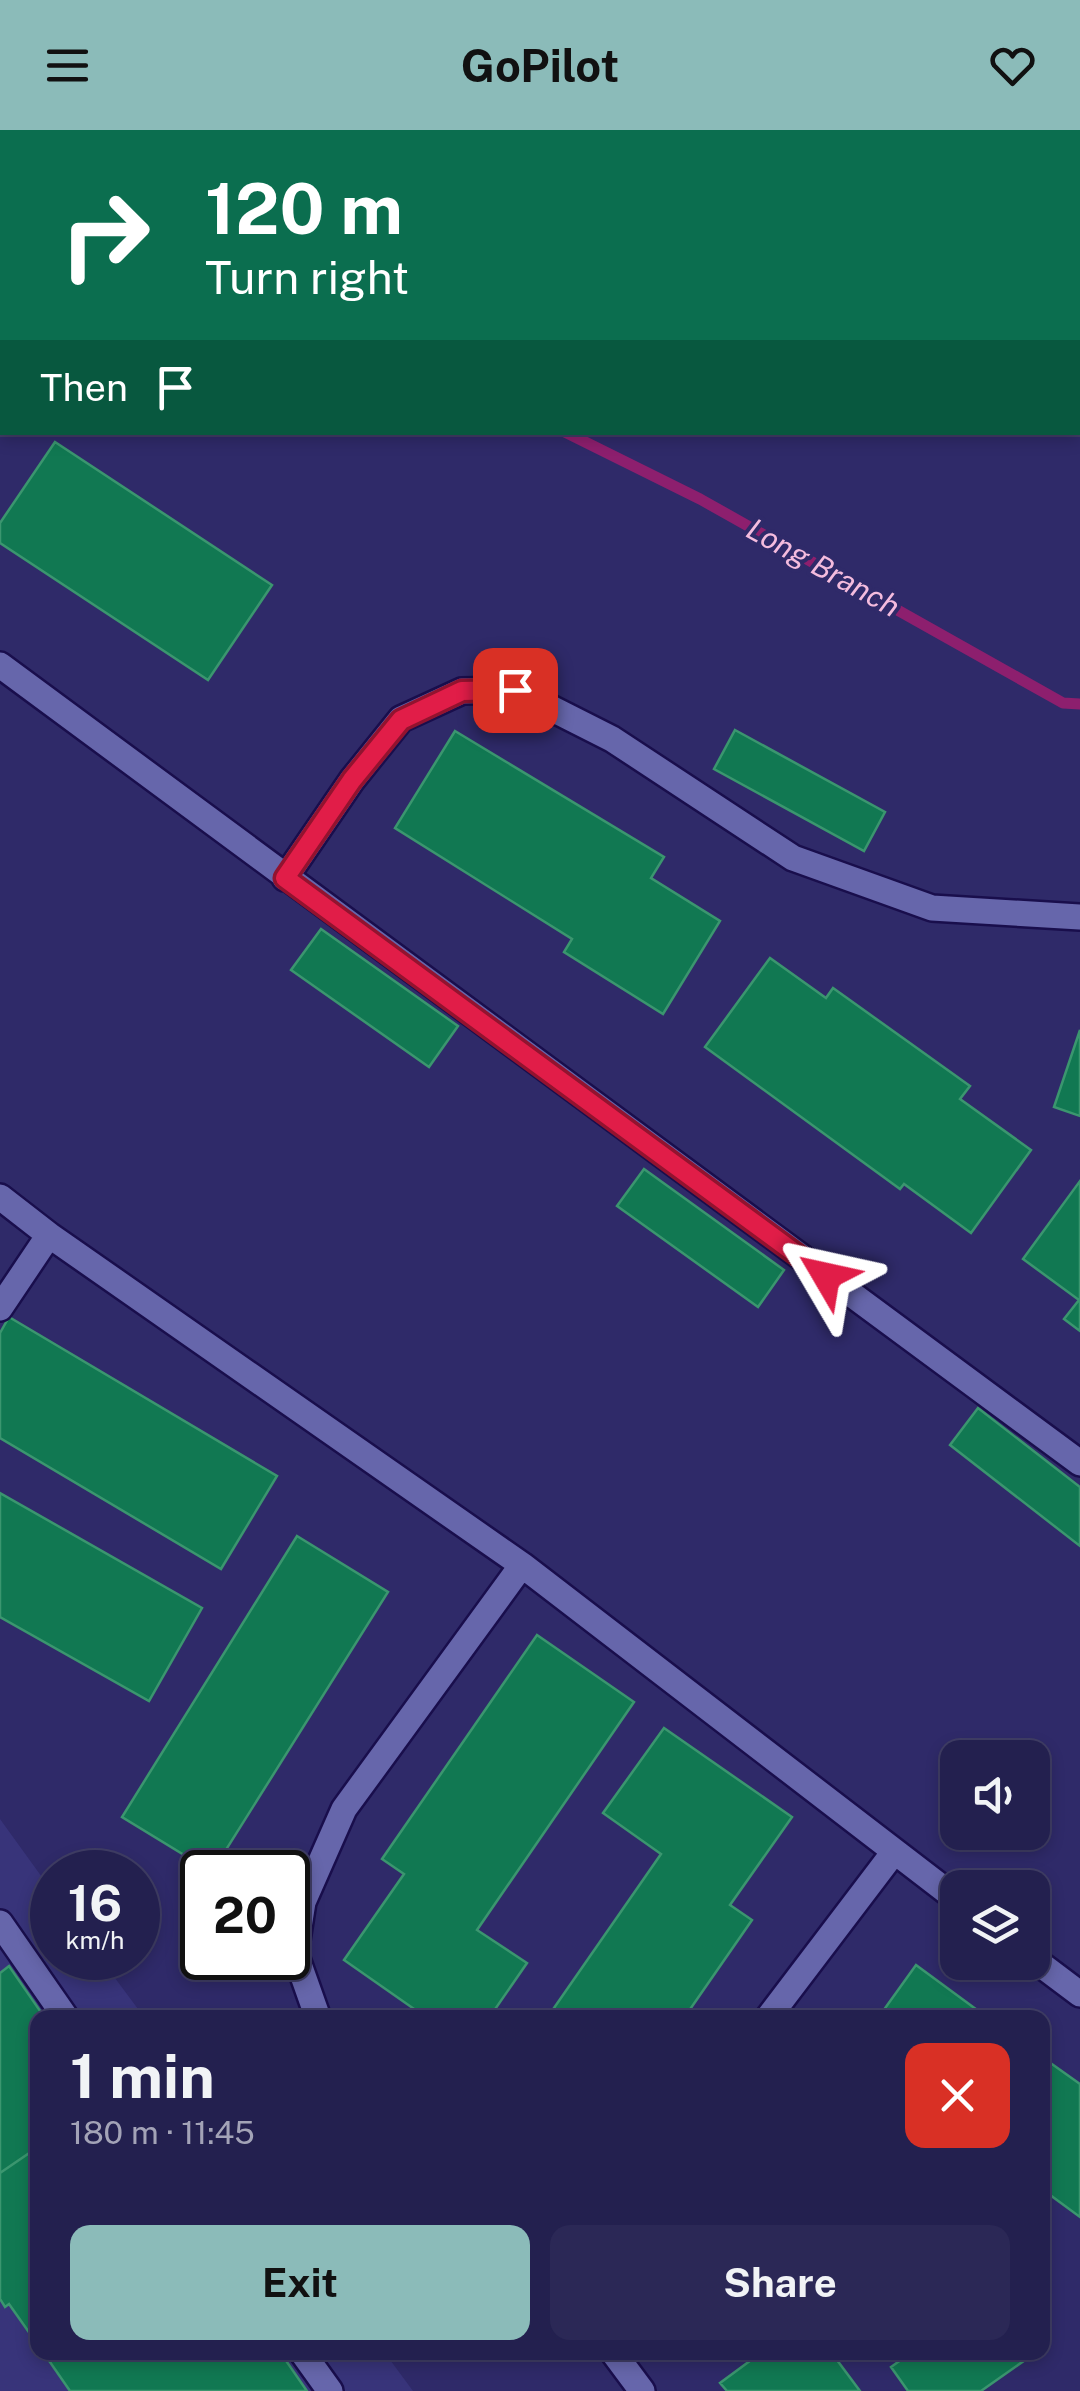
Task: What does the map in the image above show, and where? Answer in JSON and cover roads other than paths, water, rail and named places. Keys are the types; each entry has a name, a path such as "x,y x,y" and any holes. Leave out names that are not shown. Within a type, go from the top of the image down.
{"lane":[{"path":"0,665 1080,1463"},
{"path":"285,878 352,780 401,720 462,691 515,690 612,739 793,858 932,908 1080,917"},
{"path":"0,1196 49,1236 522,1565 940,1886"},
{"path":"0,1308 49,1236"},
{"path":"315,2010 294,1952 303,1902 344,1808 522,1565"},
{"path":"774,2010 894,1852"},
{"path":"0,1924 60,2010"},
{"path":"1050,1972 1080,1994"},
{"path":"308,2360 330,2391"},
{"path":"619,2360 642,2391"}],"waterway":[{"name":"Long Branch","path":"571,435 700,499 1063,703 1080,704"}]}
